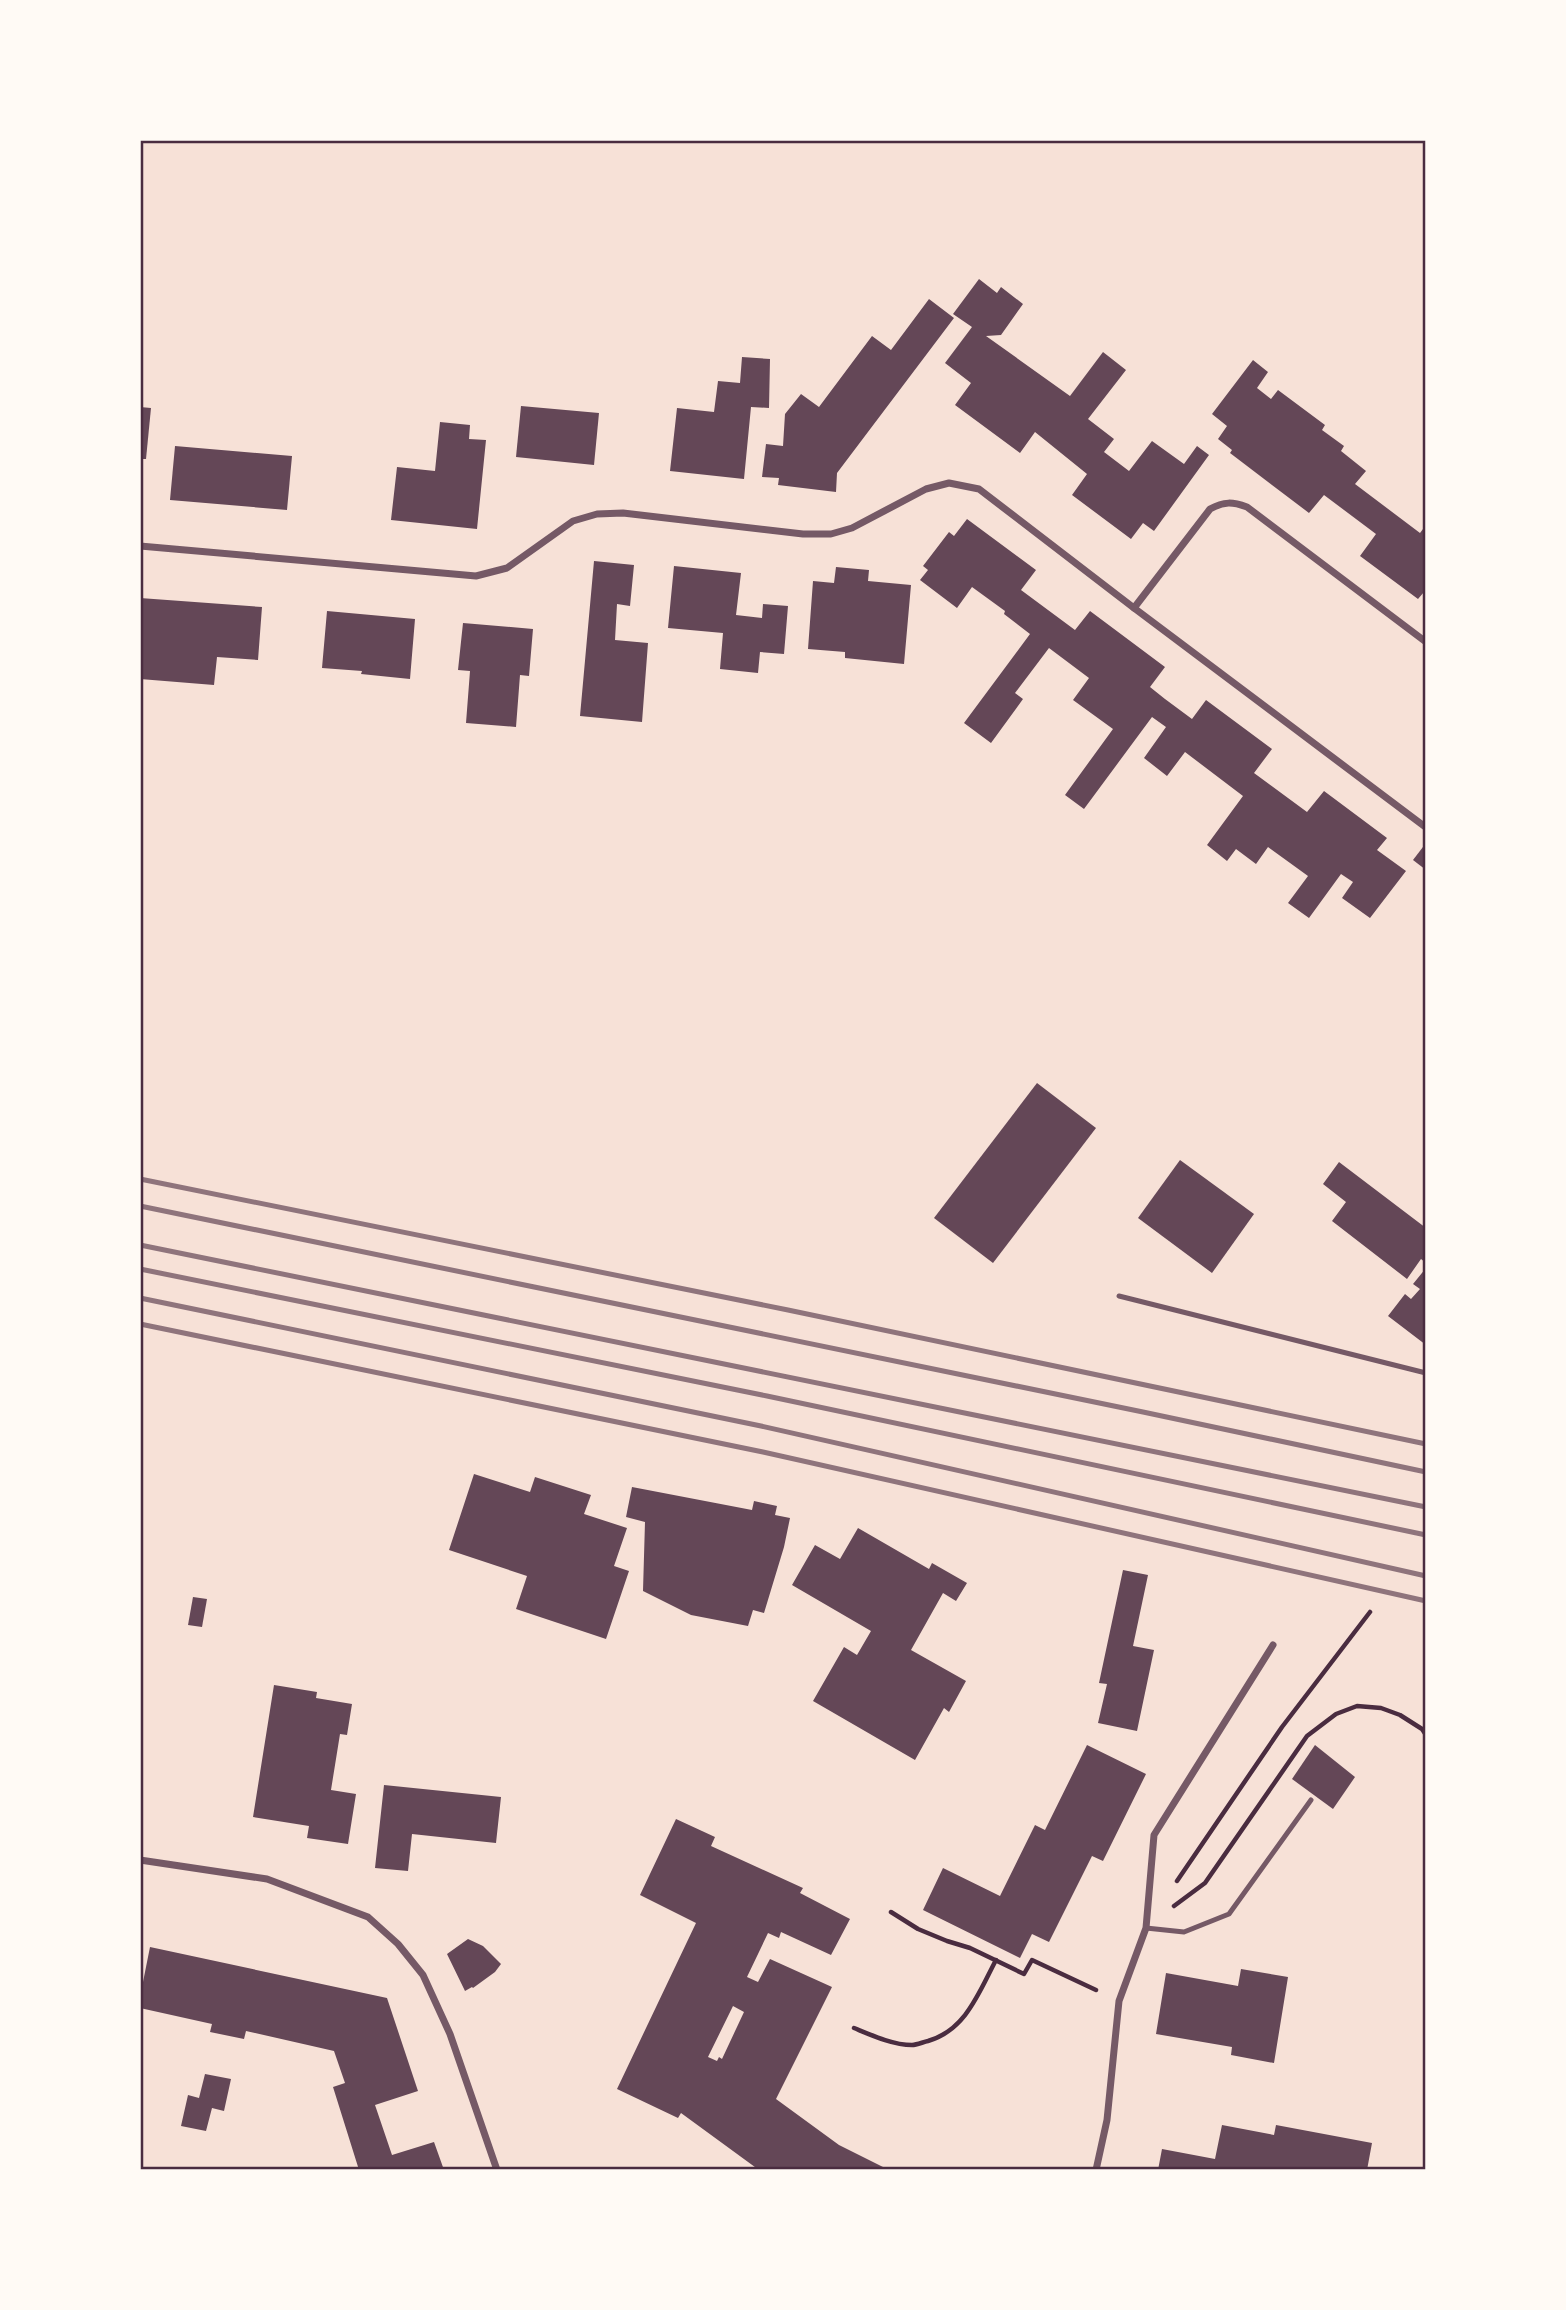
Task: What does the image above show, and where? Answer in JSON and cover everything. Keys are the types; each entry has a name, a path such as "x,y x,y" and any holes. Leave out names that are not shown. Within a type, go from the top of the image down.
{"street":[{"path":"140,546 476,576 507,568 573,521 597,514 623,513 803,534 831,534 852,528 926,489 949,483 979,489 1424,826 1426,824"},
{"path":"1134,608 1210,509 1221,503 1234,502 1247,507 1426,642"},
{"path":"1096,2170 1107,2120 1119,2001 1146,1928 1154,1835 1273,1646"},
{"path":"140,1860 267,1879 368,1917 398,1944 423,1975 450,2034 497,2170"}],"lane":[{"path":"1119,1296 1426,1373"},
{"path":"1146,1928 1184,1932 1229,1914 1311,1800"}],"path":[{"path":"1172,1888 1282,1727 1370,1612"},
{"path":"1146,1928 1205,1883 1307,1736 1336,1714 1357,1706 1381,1708 1400,1715 1422,1729 1426,1735"},
{"path":"891,1912 918,1929 1024,1974 1032,1960 1119,2001"},
{"path":"854,2028 884,2039 913,2045 937,2038 955,2028 967,2013 996,1960"}],"building":[{"path":"979,279 997,293 1001,287 1023,304 1001,335 986,336 1070,396 1103,352 1126,370 1088,419 1114,439 1104,452 1129,471 1152,441 1184,464 1197,446 1209,455 1154,531 1143,523 1131,539 1072,495 1087,474 1035,432 1020,453 955,405 971,383 945,363 972,327 953,314"},
{"path":"929,299 954,318 837,473 836,492 778,485 779,478 762,477 766,444 783,446 785,414 801,394 819,407 872,336 891,350"},
{"path":"742,357 770,359 769,408 751,407 744,479 670,471 677,408 714,412 718,381 740,383"},
{"path":"1253,360 1268,372 1257,388 1271,399 1278,390 1325,425 1322,430 1344,446 1341,451 1366,471 1355,484 1420,533 1426,525 1426,593 1418,599 1360,556 1376,534 1324,495 1309,513 1230,453 1232,450 1218,439 1227,426 1212,414"},
{"path":"521,406 599,413 594,465 516,457"},
{"path":"140,407 151,408 146,459 140,459"},
{"path":"440,422 470,425 469,439 486,440 477,529 391,520 397,467 435,471"},
{"path":"175,446 292,456 287,510 170,500"},
{"path":"967,519 1036,570 1021,590 1075,630 1090,611 1165,667 1150,687 1165,699 1192,719 1206,700 1272,749 1254,773 1307,812 1324,791 1387,838 1377,850 1406,871 1370,918 1342,898 1353,882 1341,874 1309,918 1288,903 1308,876 1268,847 1256,864 1236,849 1227,861 1207,845 1243,796 1185,752 1167,776 1144,758 1166,727 1152,717 1084,809 1065,795 1113,729 1073,700 1089,678 1049,648 1015,693 1023,699 991,743 964,723 1030,634 1004,614 1005,611 972,587 957,608 920,580 928,570 923,566 949,532 954,536"},
{"path":"594,561 634,565 630,606 617,604 615,640 648,643 642,722 580,716"},
{"path":"674,566 741,573 736,615 762,618 763,604 788,606 784,654 760,652 758,673 720,669 723,633 668,628"},
{"path":"836,567 869,570 868,581 911,585 904,664 845,658 845,652 808,649 813,581 834,583"},
{"path":"140,598 262,607 258,660 217,657 214,685 140,679"},
{"path":"327,611 415,619 410,679 322,668"},
{"path":"463,623 533,629 529,676 520,675 516,727 466,723 470,671 458,670"},
{"path":"1426,843 1426,870 1413,860"},
{"path":"1037,1083 1096,1128 993,1263 934,1218"},
{"path":"1180,1160 1254,1214 1212,1273 1138,1218"},
{"path":"1339,1162 1426,1228 1426,1263 1421,1259 1407,1279 1332,1221 1346,1202 1323,1184"},
{"path":"1426,1268 1426,1345 1388,1316 1405,1294 1411,1299 1420,1289 1413,1284"},
{"path":"474,1474 530,1492 535,1477 591,1495 584,1514 627,1528 614,1566 629,1571 606,1639 516,1609 527,1576 449,1550"},
{"path":"632,1487 752,1510 754,1501 777,1506 775,1515 790,1518 764,1613 753,1610 748,1626 691,1615 643,1591 645,1522 626,1517"},
{"path":"858,1528 929,1569 932,1563 967,1583 956,1601 943,1593 911,1650 966,1681 949,1712 944,1708 915,1760 813,1701 844,1647 857,1655 871,1631 792,1585 815,1545 840,1559"},
{"path":"1123,1570 1148,1575 1133,1646 1154,1650 1137,1731 1098,1723 1107,1684 1099,1683"},
{"path":"193,1597 207,1599 202,1627 188,1625"},
{"path":"274,1685 317,1692 316,1698 352,1704 347,1735 340,1734 331,1790 356,1794 348,1844 307,1838 309,1826 253,1817"},
{"path":"1087,1745 1146,1774 1103,1861 1092,1856 1049,1942 1032,1934 1020,1958 923,1910 943,1868 1000,1896 1035,1825 1045,1830"},
{"path":"1315,1745 1355,1777 1333,1809 1292,1779"},
{"path":"384,1785 501,1797 496,1843 412,1834 408,1871 375,1868"},
{"path":"676,1819 715,1837 711,1846 803,1888 800,1893 850,1919 831,1955 781,1932 779,1938 768,1933 747,1977 758,1982 770,1959 832,1987 776,2099 839,2145 889,2170 759,2170 681,2113 678,2118 617,2089 696,1923 640,1895","holes":["733,2006 744,2012 722,2059 719,2057 717,2061 708,2057"]},
{"path":"468,1939 483,1946 501,1964 495,1972 465,1991 447,1954"},
{"path":"150,1947 387,1998 418,2091 375,2105 392,2155 434,2142 444,2170 359,2170 333,2087 345,2083 334,2051 246,2031 244,2039 210,2032 212,2024 140,2008"},
{"path":"1241,1969 1288,1977 1274,2063 1231,2055 1232,2047 1156,2034 1166,1973 1238,1986"},
{"path":"205,2074 231,2079 224,2111 212,2108 206,2131 181,2126 188,2095 199,2098"},
{"path":"1222,2125 1274,2135 1276,2125 1372,2143 1367,2170 1158,2170 1162,2149 1215,2159"}],"railway":[{"path":"140,1179 788,1310 1426,1444"},
{"path":"140,1206 1426,1472"},
{"path":"140,1245 1426,1507"},
{"path":"140,1269 767,1396 1426,1535"},
{"path":"140,1298 761,1426 1426,1576"},
{"path":"140,1324 763,1452 1426,1601"}]}
